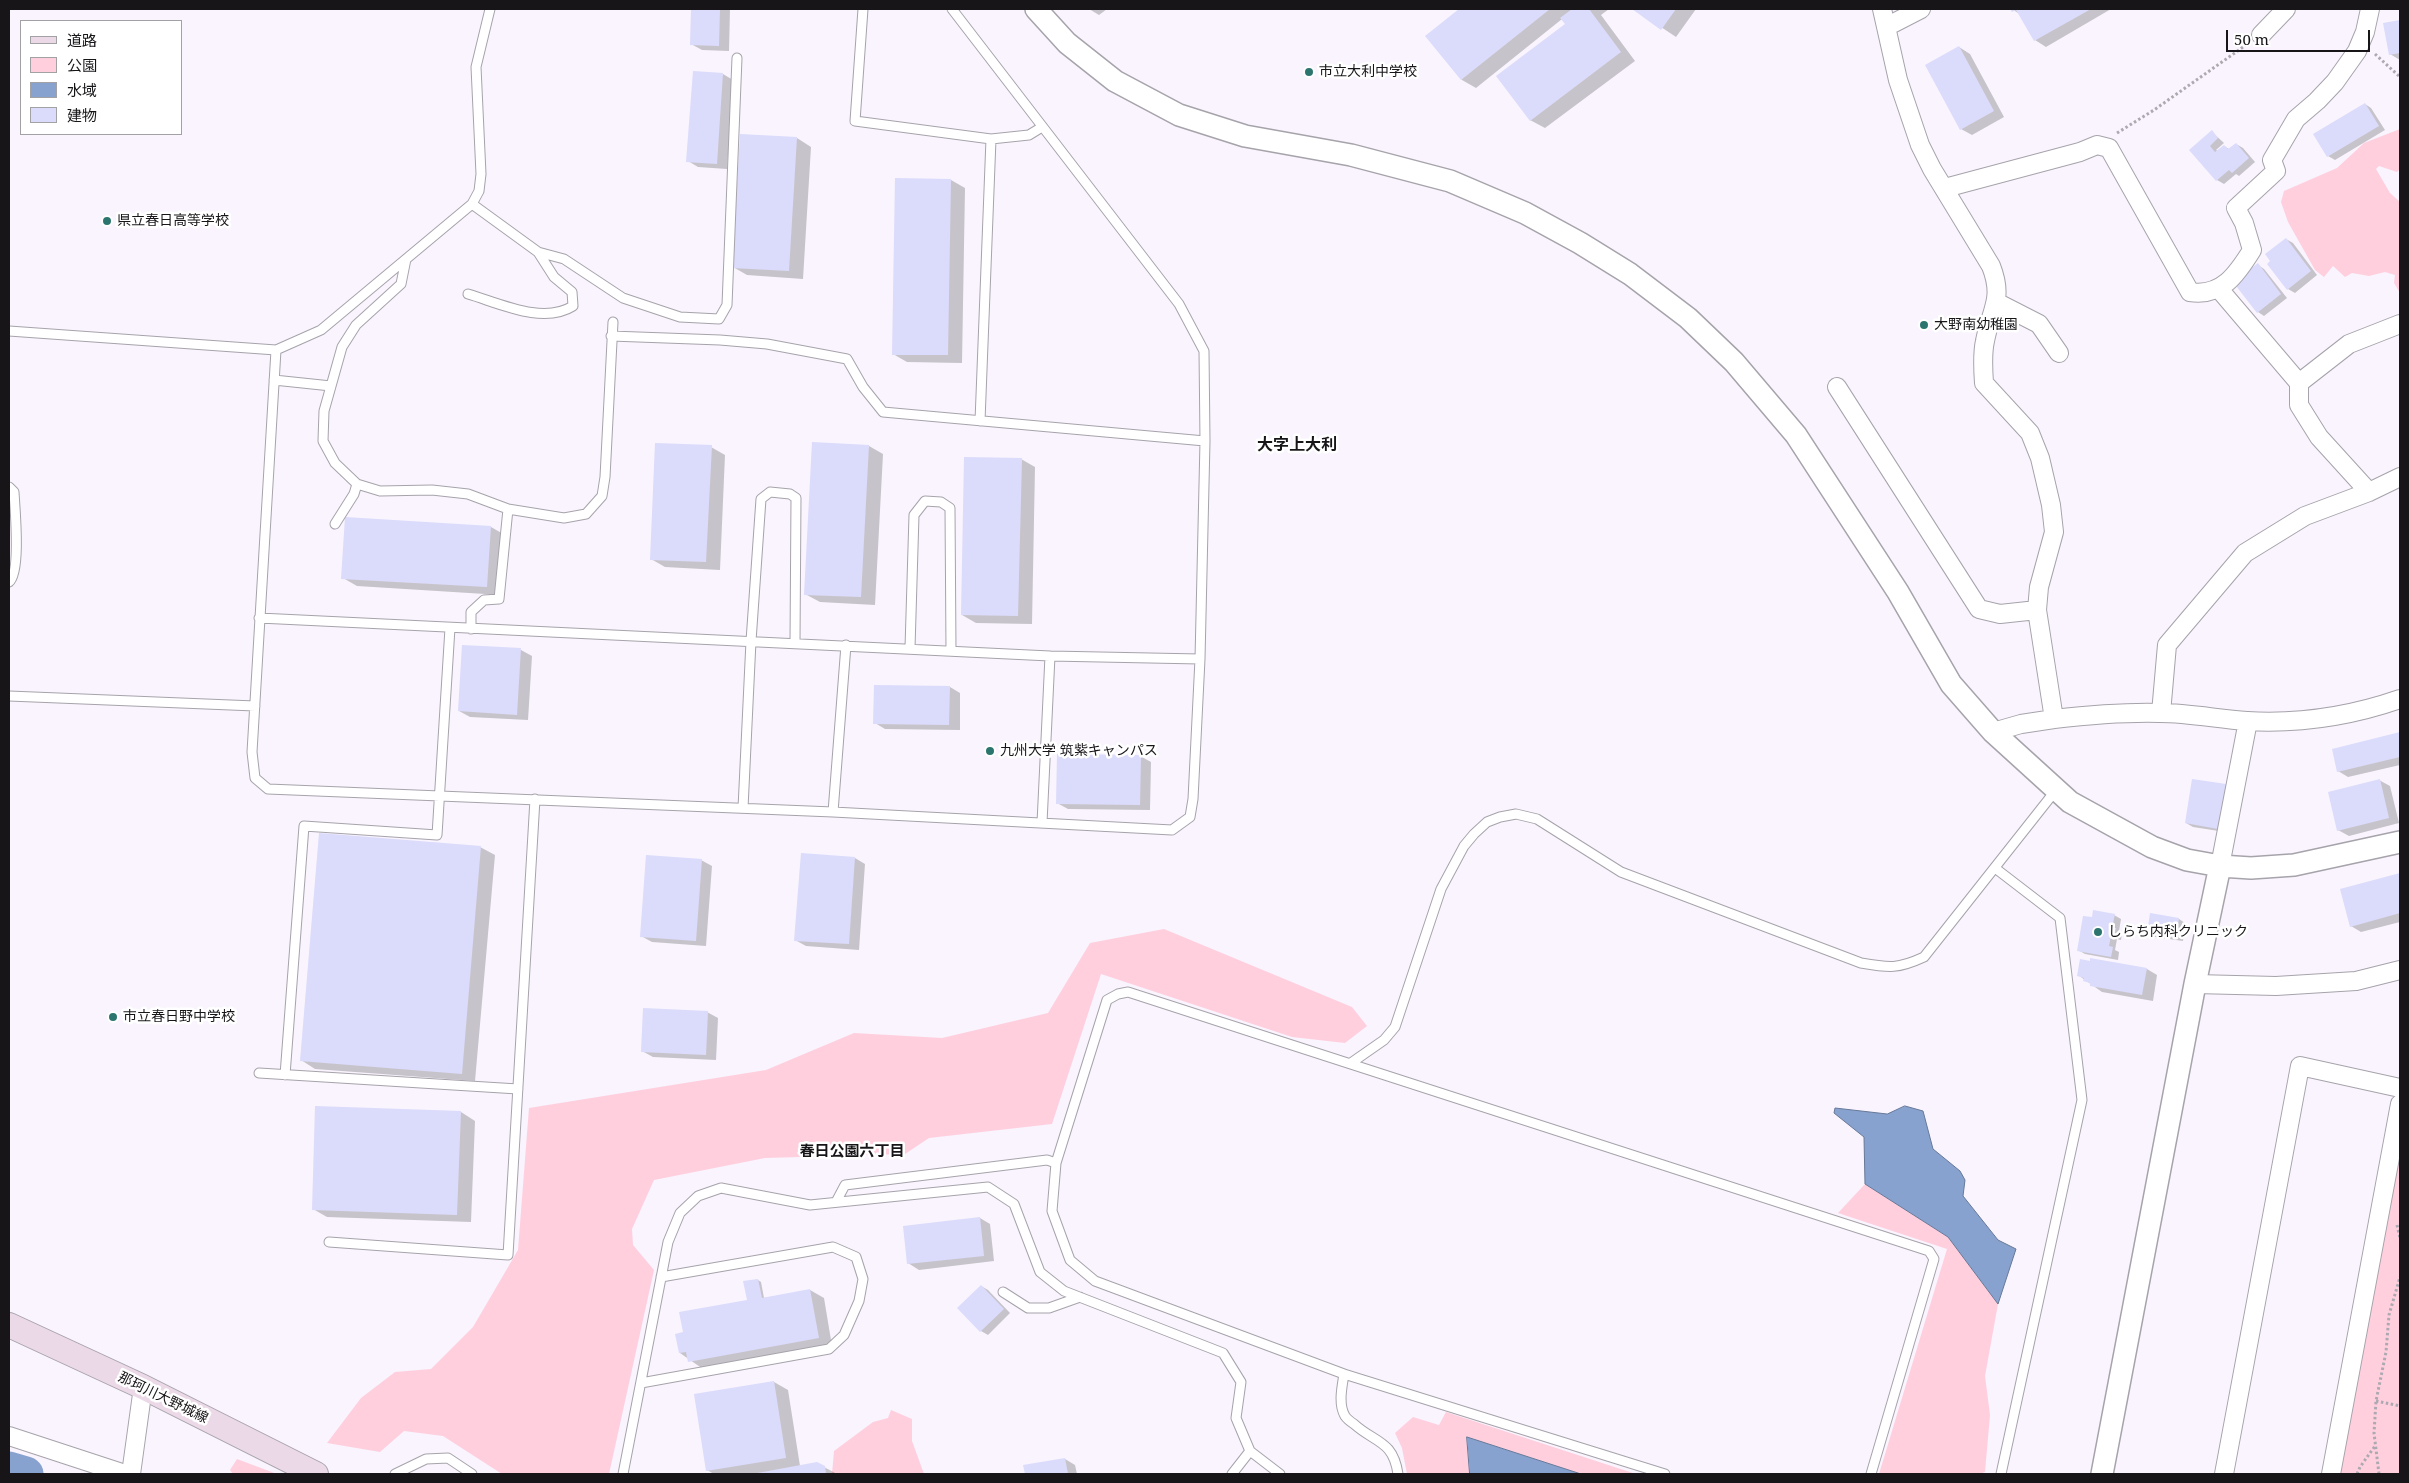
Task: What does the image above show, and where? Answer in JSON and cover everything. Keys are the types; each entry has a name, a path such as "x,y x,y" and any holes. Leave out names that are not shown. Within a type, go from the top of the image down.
{"main road":[{"name":"那珂川大野城線","path":"9,1325 143,1387 316,1474"}],"street":[{"path":"1036,9 1067,43 1115,81 1179,115 1245,136 1351,155 1450,181 1525,214 1580,243 1630,274 1688,318 1727,356 1796,435 1898,592 1951,684 1993,732 2070,802 2152,847 2187,860 2220,866 2251,868 2294,865 2400,842"},
{"path":"1882,9 1898,80 1920,145 1932,169 1991,266 1997,280 1996,302 1985,342 1984,383 2030,433 2040,458 2051,505 2054,532 2040,587 2037,610 2054,718"},
{"path":"1886,27 1921,9"},
{"path":"2261,35 2286,9"},
{"path":"1945,188 2080,152 2097,145 2109,148 2190,292 2204,294 2219,289 2240,268 2252,250 2244,223 2236,208 2276,171 2272,160 2296,119 2335,82 2359,46 2366,32 2370,9"},
{"path":"2219,289 2299,383 2299,404 2319,437 2369,492"},
{"path":"1996,302 2039,324 2059,353"},
{"path":"2299,383 2349,344 2400,324"},
{"path":"1837,387 1980,609 2000,614 2037,610"},
{"path":"2160,713 2167,644 2245,553 2305,516 2369,492 2400,477"},
{"path":"1993,732 2021,724 2054,718 2120,713 2160,713 2248,721 2298,720 2340,716 2400,699"},
{"path":"2102,1474 2195,984 2248,721"},
{"path":"2195,984 2276,986 2356,981 2400,970"},
{"path":"2224,1474 2300,1066 2400,1088"},
{"path":"2331,1474 2400,1104"},
{"path":"130,1474 143,1387"},
{"path":"9,1436 125,1474"}],"lane":[{"path":"9,331 276,350 321,330 472,204 479,191 481,174 476,67 490,9"},
{"path":"863,9 855,122 992,139 1029,135 1042,127"},
{"path":"276,350 252,752 255,778 268,789 832,812 1172,830 1190,817 1193,800 1200,659 1205,441 1204,351 1179,304 952,9"},
{"path":"538,252 564,259 623,298 680,317 719,320 727,304 737,58"},
{"path":"980,421 992,139"},
{"path":"468,294 537,314 563,312 573,306 572,292 554,276 538,252 472,204"},
{"path":"406,259 401,284 356,325 342,347 324,411 323,441 335,463 357,484 380,491 432,490 468,494 508,509 564,518 586,514 602,496 605,477 613,322"},
{"path":"611,336 720,340 767,344 846,358 863,386 883,412 1205,441"},
{"path":"274,380 331,386"},
{"path":"335,524 354,494 357,484"},
{"path":"9,487 14,492 16,566 12,580 9,582"},
{"path":"743,808 751,641 761,499 770,492 790,494 796,498 795,642"},
{"path":"910,648 914,515 925,502 940,502 950,508 951,651"},
{"path":"472,629 471,612 484,600 500,599 508,509"},
{"path":"259,618 795,642 1050,656 1200,659"},
{"path":"285,1074 304,826 437,835 450,628"},
{"path":"832,812 846,645"},
{"path":"1042,823 1050,656"},
{"path":"9,696 255,706"},
{"path":"1351,1063 1384,1040 1395,1028 1441,889 1464,846 1487,822 1516,814 1537,819 1621,872 1861,963 1883,967 1903,967 1924,957 2056,790"},
{"path":"329,1242 508,1255 534,800"},
{"path":"1995,868 2060,918 2082,1100 2001,1474"},
{"path":"1664,1474 1344,1374 1095,1281 1070,1260 1052,1210 1056,1163 1107,1000 1118,994 1128,992 1928,1251 1934,1259 1870,1474"},
{"path":"259,1072 518,1089"},
{"path":"836,1202 845,1185 1047,1160 1056,1163"},
{"path":"623,1474 668,1242 680,1213 698,1196 721,1188 810,1205 988,1187 1014,1204 1040,1272 1064,1291 1222,1353 1241,1382 1236,1418 1250,1452 1280,1474"},
{"path":"641,1383 829,1349 844,1335 859,1301 863,1279 856,1257 833,1247 661,1277"},
{"path":"1003,1292 1028,1308 1049,1308 1080,1297"},
{"path":"1344,1374 1341,1397 1345,1417 1359,1429 1382,1441 1396,1460 1398,1474"},
{"path":"1232,1474 1250,1452"},
{"path":"395,1474 426,1459 448,1458 472,1474"}],"path":[{"path":"2097,145 2154,110 2261,35"},
{"path":"2359,46 2370,49 2400,77"},
{"path":"2379,1474 2375,1446 2376,1401 2386,1352 2389,1315 2400,1277"},
{"path":"2376,1401 2400,1406"},
{"path":"2357,1474 2375,1446"}],"green space":[{"path":"2400,129 2400,169 2397,172 2379,166 2376,169 2390,193 2400,202 2400,293 2394,283 2395,275 2385,272 2369,276 2352,273 2345,277 2333,266 2324,277 2315,270 2288,222 2281,202 2284,191 2337,168 2364,143"},
{"path":"1164,929 1352,1007 1367,1026 1345,1043 1292,1037 1101,974 1052,1124 929,1138 905,1154 765,1158 654,1180 632,1229 633,1245 654,1270 609,1474 502,1474 443,1436 404,1431 380,1452 327,1443 361,1398 395,1372 431,1369 473,1327 518,1250 529,1108 766,1070 854,1033 942,1038 1048,1013 1090,943"},
{"path":"2400,1152 2400,1474 2338,1474"},
{"path":"1865,1184 1948,1237 1998,1304 1985,1376 1990,1415 1985,1472 1980,1474 1879,1474 1947,1249 1838,1213"},
{"path":"891,1410 912,1419 912,1441 924,1474 832,1474 834,1451 873,1422 888,1418"},
{"path":"1446,1412 1636,1474 1581,1474 1467,1437 1470,1474 1407,1474 1402,1448 1395,1433 1413,1417 1439,1425"},
{"path":"237,1459 277,1474 233,1474 230,1470"}],"water":[{"path":"1905,1106 1923,1111 1933,1149 1960,1171 1965,1180 1963,1196 1998,1240 2016,1249 1998,1304 1948,1237 1865,1184 1864,1137 1834,1113 1835,1108 1887,1114"},
{"path":"1467,1437 1581,1474 1470,1474"}],"building":[{"path":"691,9 720,9 719,46 690,45"},
{"path":"1459,9 1550,9 1461,80 1425,36"},
{"path":"1572,9 1589,9 1621,52 1530,121 1496,76 1565,24 1560,18"},
{"path":"1632,9 1676,9 1661,30"},
{"path":"2010,9 2091,9 2034,41 2016,10 2012,12"},
{"path":"2400,20 2400,53 2389,55 2383,23"},
{"path":"1959,46 1994,111 1960,130 1925,65"},
{"path":"693,71 723,73 717,164 686,162"},
{"path":"2365,103 2379,126 2327,157 2313,134"},
{"path":"2212,130 2218,138 2210,146 2215,152 2224,145 2228,149 2236,143 2249,158 2232,173 2229,170 2216,181 2189,150"},
{"path":"740,134 797,137 789,271 732,268"},
{"path":"895,178 951,179 948,355 892,355"},
{"path":"2286,238 2311,271 2287,290 2267,264 2270,261 2265,254"},
{"path":"2258,263 2281,294 2257,313 2233,282"},
{"path":"812,442 869,445 861,597 804,595"},
{"path":"655,443 712,445 706,562 650,560"},
{"path":"964,457 1022,458 1018,616 961,615"},
{"path":"345,517 491,526 487,587 341,579"},
{"path":"462,645 521,648 517,715 458,711"},
{"path":"874,685 950,686 949,725 873,724"},
{"path":"2400,732 2400,757 2337,772 2332,749"},
{"path":"1057,754 1141,755 1140,805 1056,804"},
{"path":"2192,779 2226,784 2218,829 2185,823"},
{"path":"2380,779 2389,818 2337,831 2328,792"},
{"path":"319,833 481,846 462,1074 300,1061"},
{"path":"801,853 855,857 849,944 794,941"},
{"path":"646,855 702,859 696,941 640,937"},
{"path":"2400,873 2400,913 2350,927 2340,889"},
{"name":"しらち内科クリニック","path":"2093,910 2115,914 2112,928 2116,928 2114,937 2111,936 2109,946 2113,947 2111,957 2077,951 2083,916 2092,917"},
{"path":"2150,913 2179,918 2176,938 2147,934"},
{"path":"2090,958 2147,968 2142,995 2090,986 2090,983 2083,981 2084,978 2077,976 2080,959 2090,961"},
{"path":"643,1008 708,1011 706,1055 641,1052"},
{"path":"315,1106 461,1111 457,1215 312,1210"},
{"path":"980,1217 984,1256 907,1264 903,1226"},
{"path":"758,1279 762,1298 810,1289 819,1338 688,1362 686,1352 679,1353 675,1334 683,1332 679,1312 747,1300 743,1281"},
{"path":"981,1285 1004,1309 980,1332 957,1308"},
{"path":"774,1381 786,1458 706,1471 694,1394"},
{"path":"1065,1458 1068,1474 1025,1474 1023,1465"},
{"path":"817,1462 825,1466 826,1474 752,1474"}],"waterway":[{"path":"9,1469 26,1474"}],"place":[{"name":"市立大利中学校","path":"1309,72"},
{"name":"県立春日高等学校","path":"107,221"},
{"name":"大野南幼稚園","path":"1924,325"},
{"name":"九州大学 筑紫キャンパス","path":"990,751"},
{"name":"しらち内科クリニック","path":"2098,932"},
{"name":"市立春日野中学校","path":"113,1017"}],"district":[{"name":"大字上大利","path":"1297,445"},
{"name":"春日公園六丁目","path":"852,1152"}]}
